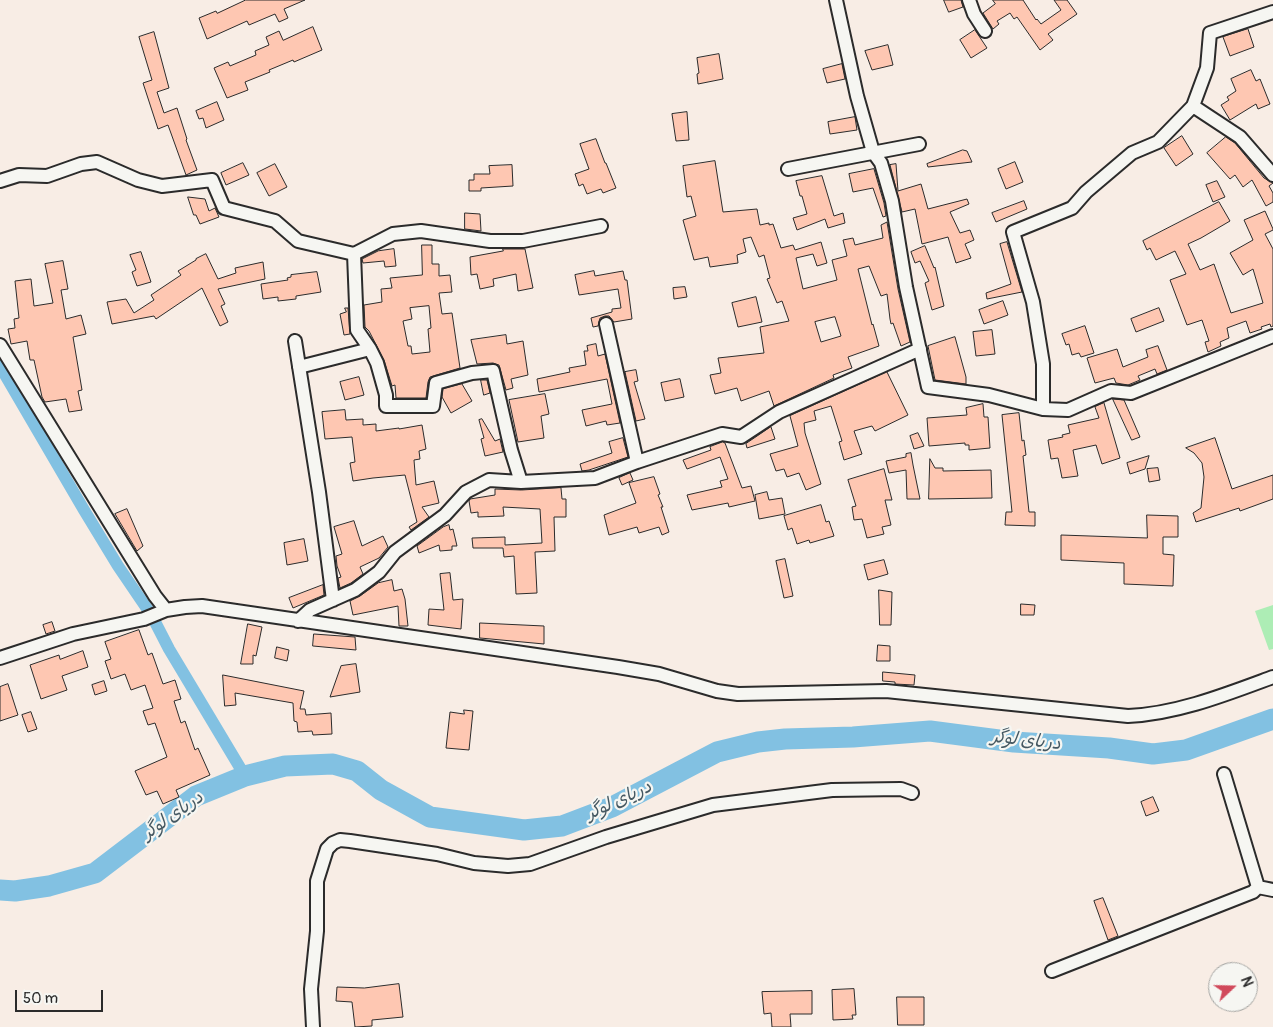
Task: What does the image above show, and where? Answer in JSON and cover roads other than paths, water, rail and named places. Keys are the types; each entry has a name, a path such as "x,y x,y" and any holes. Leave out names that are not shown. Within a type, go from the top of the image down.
{"street":[{"path":"836,0 857,96 873,152 881,163 892,200 906,287 928,387 988,395 1043,409 1068,410 1111,391 1131,394 1273,336"},
{"path":"969,0 974,14 985,31"},
{"path":"1043,409 1043,364 1033,302 1013,232 1072,208 1086,192 1132,153 1158,142 1193,106 1207,68 1210,33 1273,12"},
{"path":"1193,106 1240,137 1272,171"},
{"path":"788,169 920,144"},
{"path":"0,181 19,175 47,176 82,164 97,162 138,180 162,186 212,180 224,208 276,221 298,241 354,254 393,234 421,231 490,241 523,241 601,226"},
{"path":"354,254 358,330 370,349 386,394 386,406 433,406 436,384 472,373 493,371 510,450 521,482"},
{"path":"606,324 637,462"},
{"path":"295,342 319,492 332,600"},
{"path":"0,345 155,596 162,611"},
{"path":"299,367 370,349"},
{"path":"298,621 310,610 355,590 379,572 395,552 445,515 466,492 489,480 521,482 595,478 722,434 741,437 780,412 920,349"},
{"path":"0,658 73,634 144,619 162,611 202,606 618,667 659,674 717,691 738,694 886,691 1128,716 1150,715 1174,710 1273,677"},
{"path":"1224,774 1258,887"},
{"path":"313,1027 311,988 317,932 318,881 327,849 333,843 340,840 437,854 474,863 515,866 530,864 606,837 713,805 832,790 901,789 912,793"},
{"path":"1258,887 1273,890"},
{"path":"1052,971 1253,892 1258,887"}],"waterway":[{"path":"0,366 118,566 152,616 169,649 245,776"},
{"name":"دریای لوگر","path":"0,890 15,891 49,886 95,873 196,796 245,776 285,766 333,764 357,771 381,790 430,817 524,830 562,826 612,807 717,752 758,742 930,731 1014,742 1109,748 1153,754 1186,750 1273,719"}]}
